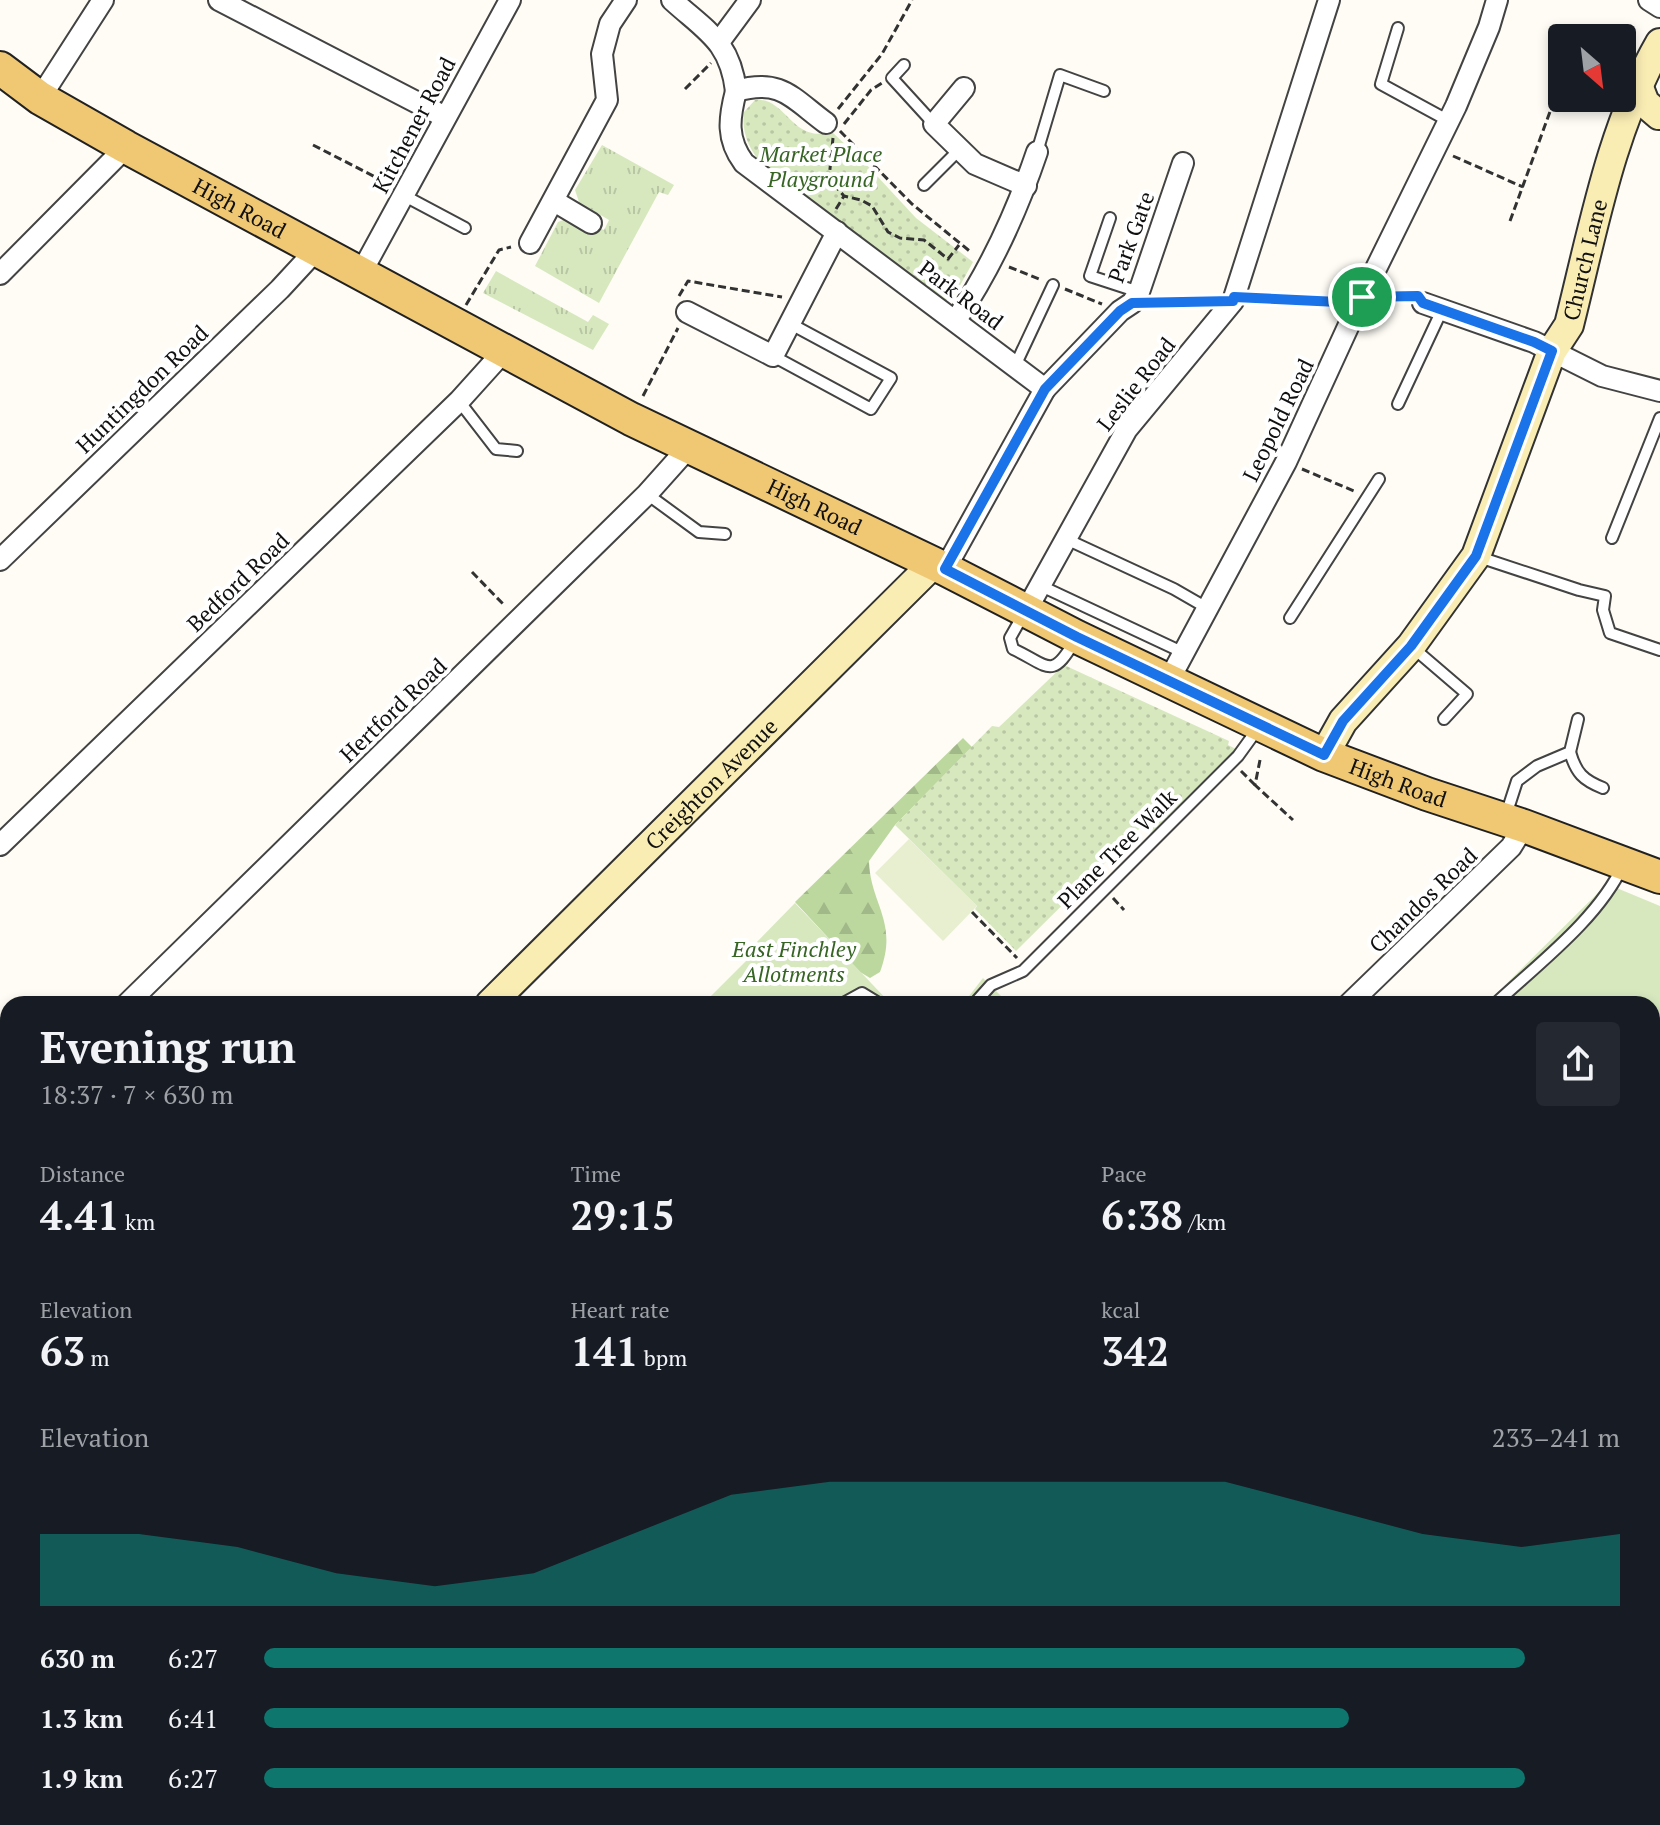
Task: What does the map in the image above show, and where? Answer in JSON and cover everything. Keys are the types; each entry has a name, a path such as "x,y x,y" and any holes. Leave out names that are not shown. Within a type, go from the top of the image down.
{"main road":[{"name":"High Road","path":"0,68 40,98 126,147 631,419 939,567 1032,598 1077,637 1176,666 1260,726 1324,755 1660,877"}],"street":[{"path":"40,98 103,0"},
{"path":"219,0 445,117"},
{"name":"Kitchener Road","path":"361,273 510,0"},
{"path":"530,243 607,100 602,54 605,38 626,0"},
{"path":"672,0 722,46 732,63 736,91 754,85 775,86 832,128"},
{"path":"722,46 750,0"},
{"name":"Leslie Road","path":"1032,598 1127,429 1234,299 1329,0"},
{"name":"Leopold Road","path":"1176,666 1286,462 1449,121 1489,27 1497,0"},
{"path":"1649,0 1660,7"},
{"name":"Church Lane","path":"1324,755 1343,721 1411,646 1476,556 1552,351 1569,325 1624,122 1638,85 1660,43"},
{"path":"1638,85 1645,103 1660,115"},
{"path":"964,88 934,124 975,164 1026,186"},
{"name":"Park Road","path":"736,91 730,114 730,135 735,151 744,163 834,224 1045,389"},
{"path":"1624,122 1660,115"},
{"path":"0,274 126,147"},
{"path":"956,320 991,261 1026,186 1037,152"},
{"name":"Park Gate","path":"1045,389 1136,297 1183,163"},
{"path":"554,201 591,223"},
{"path":"687,312 773,356 834,224"},
{"name":"Huntingdon Road","path":"0,560 280,289 316,250"},
{"path":"1433,306 1534,342 1602,376 1660,391"},
{"name":"Bedford Road","path":"0,845 459,401 505,350"},
{"path":"939,567 1045,389"},
{"name":"Hertford Road","path":"135,996 647,494 689,447"},
{"name":"Creighton Avenue","path":"498,996 939,567"},
{"name":"Chandos Road","path":"1357,996 1511,847 1514,823"}],"lane":[{"path":"1398,28 1381,84 1449,121"},
{"path":"904,65 892,78 934,124"},
{"path":"1037,152 1060,75 1104,91"},
{"path":"924,185 959,150"},
{"path":"404,194 465,228"},
{"path":"1110,218 1090,276 1136,297"},
{"path":"1015,366 1053,285"},
{"path":"1398,404 1433,306"},
{"path":"773,356 871,409 891,378 789,323"},
{"path":"459,401 496,449 517,451"},
{"path":"1612,538 1660,418"},
{"path":"1290,618 1379,479"},
{"path":"647,494 699,532 725,534"},
{"path":"1066,539 1174,589 1207,608"},
{"path":"1476,556 1605,596 1603,610 1610,633 1660,650"},
{"name":"High Road","path":"1032,598 1176,666"},
{"path":"1411,646 1467,694 1444,719"},
{"path":"1578,719 1570,752 1574,768 1584,780 1603,788"},
{"name":"Plane Tree Walk","path":"981,996 991,985 1023,971 1232,763 1260,726"},
{"path":"1514,823 1517,781 1537,766 1570,752"},
{"path":"1503,996 1613,887 1624,863"}],"path":[{"path":"912,0 882,54 832,128 834,147 828,169 829,179 844,196 872,206 893,236 924,240 948,259 959,244"},
{"path":"685,89 722,46"},
{"path":"832,128 871,90 892,78"},
{"path":"1510,221 1550,112"},
{"path":"832,128 959,244 979,259 991,261"},
{"path":"313,145 404,194"},
{"path":"1435,148 1523,187"},
{"path":"834,224 844,196"},
{"path":"457,323 471,293 486,275 499,250 530,243"},
{"path":"1136,297 1361,300 1418,296 1433,306"},
{"path":"1286,462 1368,497"},
{"path":"472,572 507,609"},
{"path":"1255,785 1260,760"},
{"path":"1232,763 1293,820"},
{"path":"972,912 1013,954"}],"green space":[{"name":"Market Place Playground","path":"755,100 771,103 804,130 817,134 832,132 916,218 973,262 953,298 944,301 765,167 745,135 744,112"},
{"path":"602,145 674,185 668,195 659,192 599,303 535,266 558,222 571,217 604,230 609,220 579,202 575,190"},
{"path":"496,271 588,322 593,315 609,324 593,350 483,293"},
{"path":"1064,665 1229,741 1228,745 1238,750 1153,836 1142,826 1016,951 975,909 977,906 895,825 992,726 999,727"},
{"path":"963,738 972,747 895,825 869,861 886,940 880,972 870,978 860,972 795,902"},
{"path":"909,839 977,906 943,941 875,873"},
{"path":"1607,884 1660,906 1660,996 1494,996"},
{"name":"East Finchley Allotments","path":"795,903 883,996 711,996 751,956 748,951"},
{"path":"983,978 1001,996 969,996"}],"route":[{"path":"1418,296 1423,303 1552,351 1476,556 1411,646 1343,721 1324,755 1077,637 945,569 1045,389 1120,311 1132,303 1233,301 1234,297 1359,303 1362,297 1418,296"}]}
